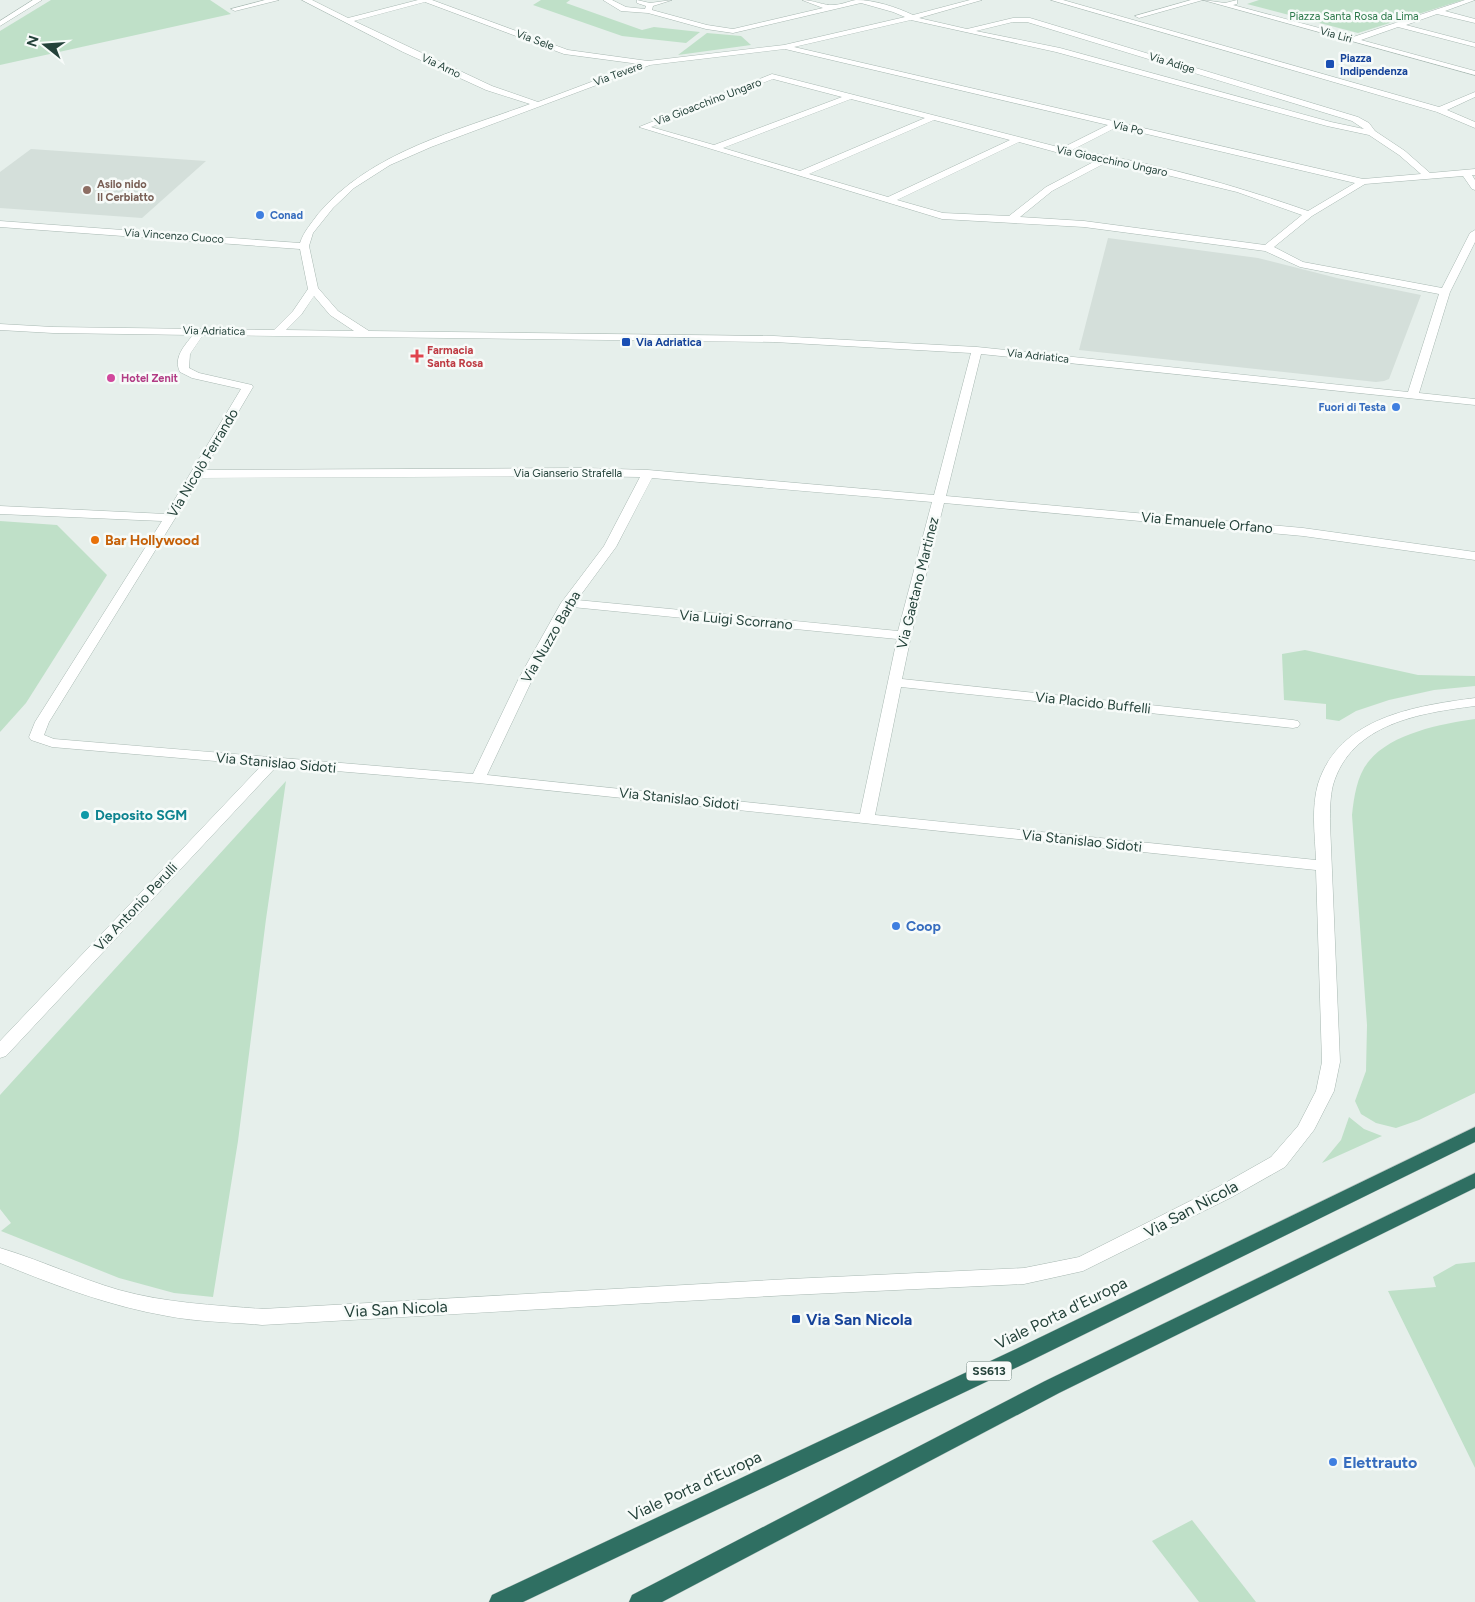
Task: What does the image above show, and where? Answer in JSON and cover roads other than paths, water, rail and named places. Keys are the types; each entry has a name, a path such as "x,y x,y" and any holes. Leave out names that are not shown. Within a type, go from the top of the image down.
{"highway":[{"name":"Viale Porta d'Europa","path":"500,1602 1023,1355 1475,1134"},
{"path":"640,1602 1052,1387 1475,1180"}],"street":[{"path":"0,24 38,0"},
{"path":"235,9 275,0"},
{"name":"Via Arno","path":"306,0 350,20 406,50 481,84 537,104"},
{"path":"350,20 426,0"},
{"name":"Via Sele","path":"426,0 567,52 649,63"},
{"path":"607,0 624,9 649,8 668,0"},
{"path":"636,0 649,8 706,27 733,31 859,0"},
{"path":"806,0 831,8"},
{"name":"Via Adige","path":"859,0 896,10 910,18 1057,50 1330,124 1372,133"},
{"name":"Via Tevere","path":"304,246 308,233 330,206 351,186 387,163 428,144 649,63 784,47 978,0"},
{"path":"1055,0 1440,110 1473,122"},
{"path":"1083,0 1467,110"},
{"path":"1139,16 1198,0"},
{"name":"Via Liri","path":"1207,0 1475,73"},
{"path":"1225,5 1242,0"},
{"path":"1353,40 1472,0"},
{"path":"1436,12 1475,21"},
{"name":"Via Adige","path":"965,31 1013,20 1027,20 1355,118 1366,125 1372,133 1402,153 1428,176"},
{"path":"1398,25 1475,45"},
{"name":"Via Po","path":"784,47 1363,182 1470,172"},
{"name":"Via Gioacchino Ungaro","path":"1309,214 1240,190 1108,158 1063,151 772,76 643,127 942,216 1084,224 1267,248 1300,264 1445,292"},
{"path":"1440,110 1475,94"},
{"path":"715,148 850,96"},
{"path":"800,174 935,118"},
{"path":"1063,151 1116,125"},
{"path":"889,200 1019,140"},
{"path":"1011,219 1049,189 1108,158"},
{"path":"1470,172 1475,187"},
{"path":"1267,248 1309,214 1363,182"},
{"name":"Via Vincenzo Cuoco","path":"0,224 304,246"},
{"path":"1413,394 1445,292 1475,233"},
{"path":"304,246 313,289 334,313 365,333"},
{"path":"278,332 297,313 313,289"},
{"name":"Via Adriatica","path":"0,327 53,330 774,339 977,350 1413,394 1475,402"},
{"name":"Via Nicolò Ferrando","path":"36,736 42,722 170,518 248,387 196,376 184,370 182,364 183,356 201,331"},
{"name":"Via Gaetano Martinez","path":"867,818 904,636 977,350"},
{"name":"Via Gianserio Strafella","path":"196,474 583,472 648,474 939,500"},
{"name":"Via Nuzzo Barba","path":"478,779 526,678 568,604 610,547 648,474"},
{"name":"Via Emanuele Orfano","path":"939,500 1303,532 1475,556"},
{"path":"0,510 170,518"},
{"name":"Via Luigi Scorrano","path":"568,604 904,636"},
{"name":"Via Placido Buffelli","path":"894,682 1293,724"},
{"name":"Via San Nicola","path":"0,1255 91,1289 144,1302 192,1312 262,1317 790,1287 1024,1276 1083,1264 1225,1192 1278,1162 1305,1130 1325,1091 1331,1062 1322,823 1326,784 1338,755 1362,732 1392,718 1441,706 1475,702"},
{"name":"Via Stanislao Sidoti","path":"36,736 52,743 478,779 1323,866"},
{"name":"Via Antonio Perulli","path":"0,1052 272,763"}],"place":[{"name":"Piazza Indipendenza","path":"1330,64"},
{"name":"Asilo nido Il Cerbiatto","path":"87,190"},
{"name":"Conad","path":"260,215"},
{"name":"Via Adriatica","path":"626,342"},
{"name":"Farmacia Santa Rosa","path":"417,356"},
{"name":"Hotel Zenit","path":"111,378"},
{"name":"Fuori di Testa","path":"1396,407"},
{"name":"Bar Hollywood","path":"95,540"},
{"name":"Deposito SGM","path":"85,815"},
{"name":"Coop","path":"896,926"},
{"name":"Via San Nicola","path":"796,1319"},
{"name":"Elettrauto","path":"1333,1462"}],"park label":[{"name":"Piazza Santa Rosa da Lima","path":"1354,16"}]}
